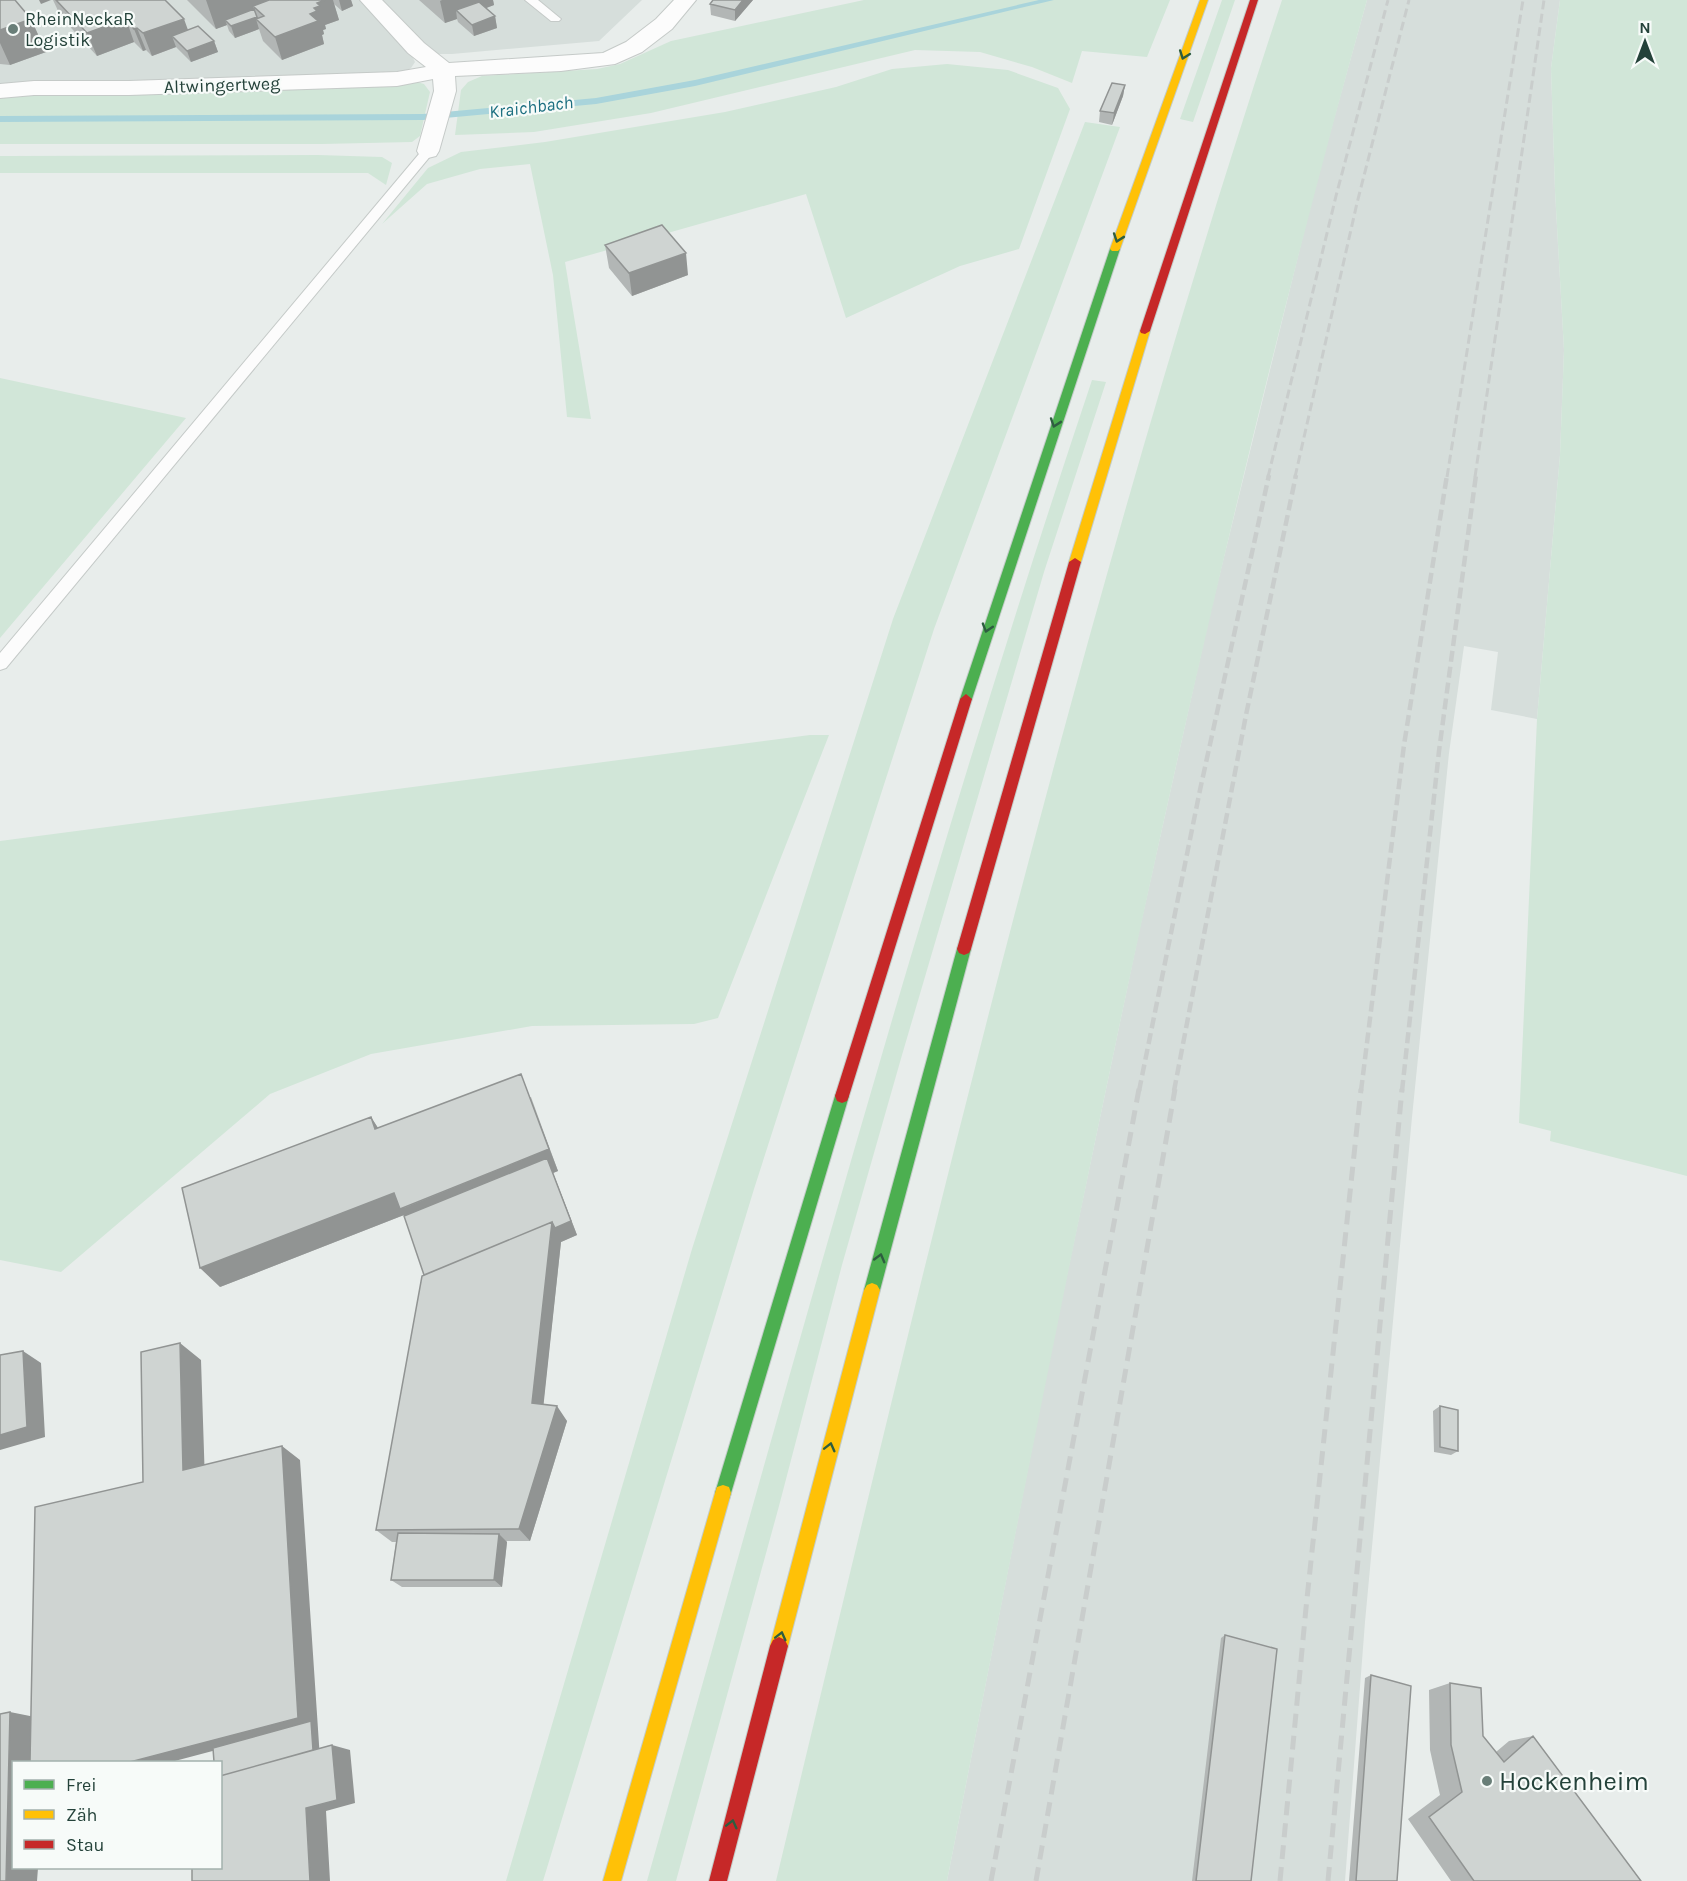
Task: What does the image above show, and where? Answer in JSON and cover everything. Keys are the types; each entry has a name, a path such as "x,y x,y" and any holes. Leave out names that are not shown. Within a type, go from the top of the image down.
{"highway":[{"path":"612,1881 673,1663 836,1114 992,609 1124,222 1204,0"},
{"path":"718,1881 839,1412 939,1041 1044,669 1163,272 1254,0"}],"street":[{"path":"371,0 444,80 430,142"},
{"name":"Altwingertweg","path":"0,91 34,88 129,88 386,79 444,80 607,59 634,47 664,24 685,0"}],"lane":[{"path":"531,0 555,19"},
{"path":"0,664 430,142"}],"shaded area":[{"path":"0,0 642,0 599,41 452,54 411,54 415,62 411,68 402,73 0,85"},
{"path":"1367,0 1560,0 1551,68 1564,350 1560,455 1537,719 1491,710 1498,652 1464,646 1449,753 1412,1117 1365,1622 1345,1881 947,1881 1050,1356 1139,932 1209,618 1315,187"}],"green space":[{"path":"864,0 1170,0 1147,57 1082,51 1072,83 1032,67 980,52 915,50 651,113 534,132 455,135 461,90 468,82 482,76 597,69 620,64 671,41"},
{"path":"1222,0 1235,0 1193,122 1180,119"},
{"path":"1282,0 1367,0 1304,233 1191,701 1089,1172 947,1881 776,1881 949,1171 1072,700 1138,465 1208,232"},
{"path":"1560,0 1687,0 1687,1176 1550,1141 1551,1131 1519,1123 1537,719 1560,455 1564,350 1551,68"},
{"path":"947,64 1008,70 1058,88 1070,109 1019,249 960,266 846,318 806,194 565,262 591,419 567,417 553,275 530,164 480,169 427,184 382,224 428,168 461,152 545,142 725,112 836,87 892,69"},
{"path":"417,82 424,84 430,92 420,136 412,142 0,144 0,98 37,93"},
{"path":"1085,122 1120,127 934,629 754,1189 543,1881 506,1881 692,1249 893,619"},
{"path":"318,155 382,157 392,163 386,185 368,173 0,173 0,156"},
{"path":"0,378 186,418 0,638"},
{"path":"1092,380 1106,382 1044,572 902,1055 842,1265 779,1506 676,1881 647,1881 860,1128 972,753"},
{"path":"810,735 829,735 718,1018 694,1024 532,1026 371,1054 270,1094 61,1272 0,1260 0,841"}],"building":[{"path":"0,0 15,0 31,19 0,30"},
{"path":"56,0 165,0 184,19 143,33 137,28 134,29 126,19 87,33"},
{"path":"269,0 325,0 317,3 320,6 314,8 317,11 310,14 318,21 275,37 256,19 264,16 253,6"},
{"path":"713,0 743,0 735,10 710,4"},
{"path":"479,2 495,16 472,25 456,10"},
{"path":"254,9 257,17 231,26 225,20"},
{"path":"198,26 214,41 187,51 172,36"},
{"path":"1112,83 1125,85 1114,113 1100,111"},
{"path":"662,225 686,253 629,273 605,245"},
{"path":"521,1074 549,1149 400,1209 394,1193 200,1268 182,1188 371,1117 375,1129"},
{"path":"547,1158 571,1221 555,1228 552,1222 424,1275 404,1216"},
{"path":"552,1222 532,1403 557,1406 519,1529 376,1530 422,1276"},
{"path":"180,1343 183,1470 282,1446 298,1718 134,1761 30,1761 35,1507 143,1482 141,1352"},
{"path":"23,1351 27,1427 0,1435 0,1355"},
{"path":"1440,1406 1458,1410 1458,1451 1440,1447"},
{"path":"398,1533 499,1534 494,1580 391,1580"},
{"path":"1225,1635 1277,1649 1251,1881 1196,1881"},
{"path":"1371,1675 1411,1686 1397,1881 1356,1881"},
{"name":"Hockenheim","path":"1450,1683 1481,1688 1483,1736 1504,1762 1533,1736 1641,1881 1474,1881 1429,1817 1462,1792 1451,1745"},
{"path":"10,1712 6,1881 0,1881 0,1714"},
{"path":"311,1721 313,1750 222,1775 222,1761 214,1761 213,1748"},
{"path":"332,1745 337,1800 306,1808 310,1881 192,1881 192,1869 222,1869 222,1775"}],"waterway":[{"name":"Kraichbach","path":"0,119 423,117 596,101 695,83 1050,0"}],"railway":[{"path":"1268,477 1336,196 1388,0"},
{"path":"1295,477 1357,203 1409,0"},
{"path":"1447,477 1523,0"},
{"path":"1475,477 1544,0"},
{"path":"1139,1091 1200,790 1269,475"},
{"path":"1174,1091 1246,715 1296,475"},
{"path":"1361,1091 1404,745 1447,475"},
{"path":"1402,1091 1439,751 1476,475"},
{"path":"991,1881 1139,1089"},
{"path":"1036,1881 1175,1089"},
{"path":"1280,1881 1306,1608 1361,1089"},
{"path":"1328,1881 1402,1089"}],"traffic: fast":[{"path":"966,699 1115,249"},
{"path":"872,1290 964,949"},
{"path":"723,1493 842,1096"}],"traffic: slow":[{"path":"1115,249 1204,0"},
{"path":"1075,562 1145,331"},
{"path":"779,1646 872,1290"},
{"path":"612,1881 723,1493"}],"traffic: jam":[{"path":"1145,331 1254,0"},
{"path":"964,949 1075,562"},
{"path":"842,1096 966,699"},
{"path":"718,1881 779,1646"}],"place":[{"name":"RheinNeckaR Logistik","path":"13,29"},
{"name":"Hockenheim","path":"1487,1781"}]}
